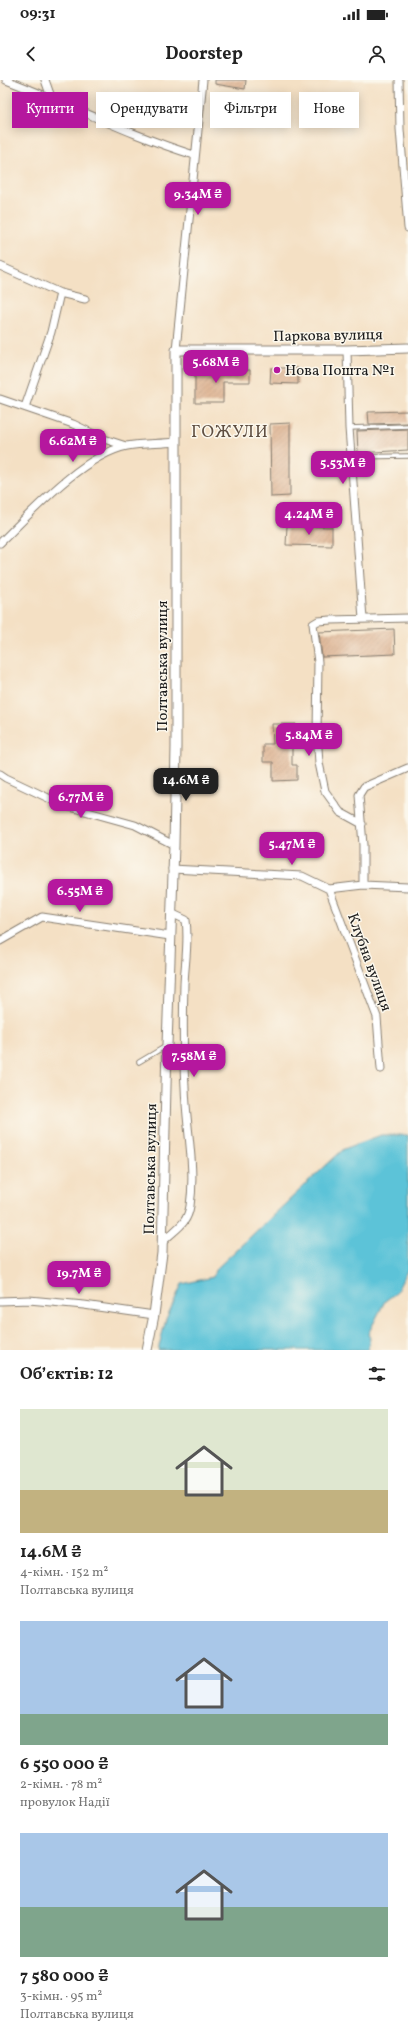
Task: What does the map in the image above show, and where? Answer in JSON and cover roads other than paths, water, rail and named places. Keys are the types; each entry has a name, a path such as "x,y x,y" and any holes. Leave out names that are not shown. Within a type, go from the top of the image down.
{"street":[{"path":"6,80 38,92"},
{"path":"45,80 49,92"},
{"name":"Полтавська вулиця","path":"147,1350 154,1315 162,1248 170,936 174,845 176,746 176,350 194,155 203,80"},
{"path":"399,80 400,129 408,228"},
{"path":"88,115 158,144 194,155"},
{"path":"400,129 408,128"},
{"path":"0,266 60,293 85,299"},
{"path":"25,408 51,332 60,293"},
{"name":"Паркова вулиця","path":"176,350 347,350 408,348"},
{"path":"347,350 349,428 363,619"},
{"path":"0,399 73,424 104,439 126,446"},
{"path":"0,543 77,472 98,457 126,446 175,442"},
{"path":"362,824 340,812 325,791 319,763 316,733 318,662 313,624 318,621 408,618"},
{"path":"363,885 362,824 359,795 364,786 408,768"},
{"path":"0,774 63,805 135,825 174,845"},
{"path":"172,869 302,876 329,889 363,885 408,887"},
{"name":"Клубна вулиця","path":"329,889 377,1017 381,1069"},
{"path":"162,1248 172,1232 185,1223 190,1206 191,1179 191,1151 185,1089 184,983 188,936 186,920 171,913"},
{"path":"0,941 42,917 170,936"},
{"path":"0,1301 44,1301 154,1315"}],"lane":[{"path":"349,428 408,426"},
{"path":"351,457 408,456"},
{"path":"139,1062 167,1045"}],"water":[{"path":"381,1135 408,1135 408,1269 396,1293 385,1301 368,1334 370,1338 368,1350 158,1350 166,1319 182,1284 213,1277 215,1270 344,1149"}],"place":[{"name":"Нова Пошта №1","path":"277,370"}],"district":[{"name":"ГОЖУЛИ","path":"230,431"}]}
